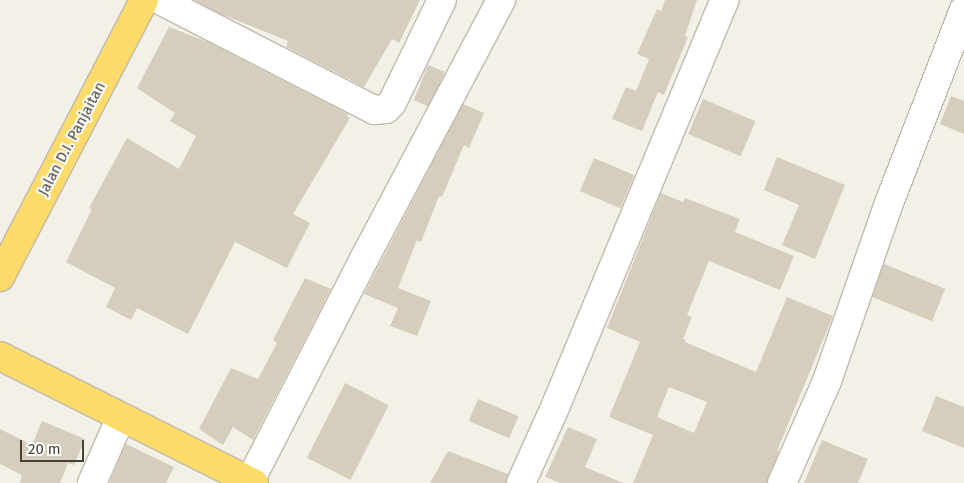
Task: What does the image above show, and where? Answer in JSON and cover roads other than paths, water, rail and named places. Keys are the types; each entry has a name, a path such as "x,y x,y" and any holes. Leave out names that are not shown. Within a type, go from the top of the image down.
{"highway":[{"name":"Jalan D.I. Panjaitan","path":"0,277 144,0"},
{"path":"0,356 252,482"}],"street":[{"path":"160,0 374,110 386,109 392,103 442,0"},
{"path":"252,482 360,268 501,0"},
{"path":"521,483 556,406 725,0"},
{"path":"782,483 827,381 890,203 964,10"},
{"path":"92,483 121,417"}]}
